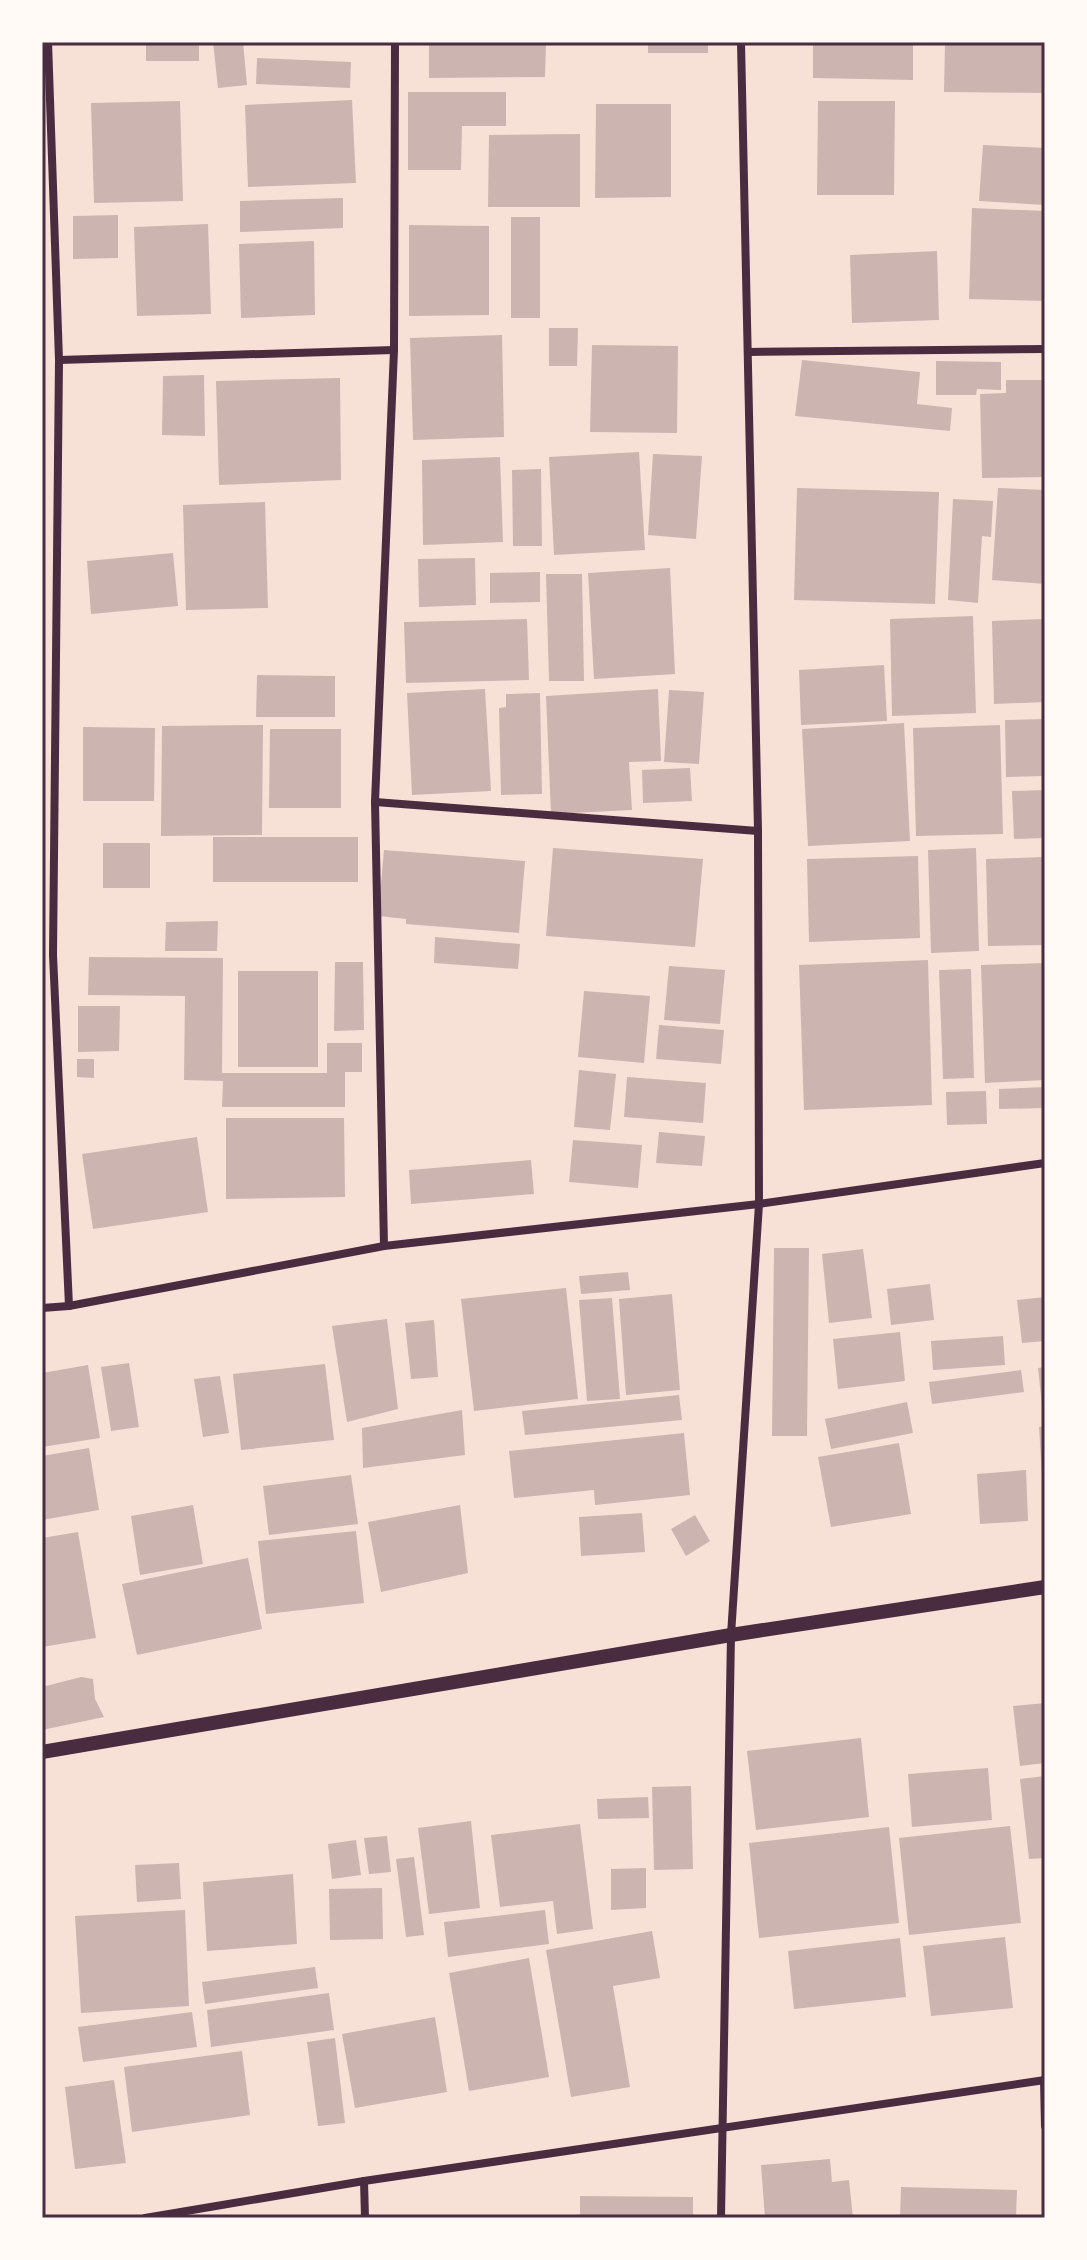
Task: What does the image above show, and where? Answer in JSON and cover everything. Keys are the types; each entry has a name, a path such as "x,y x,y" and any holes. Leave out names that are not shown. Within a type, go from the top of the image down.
{"street":[{"path":"48,42 59,360 53,955 69,1306"},
{"path":"384,1246 375,802 394,350 395,42"},
{"path":"721,2218 731,1635 759,1204 758,831 741,42"},
{"path":"748,352 1045,349"},
{"path":"59,360 394,350"},
{"path":"375,802 758,831"},
{"path":"42,1308 69,1306 384,1246 759,1204 1045,1163"},
{"path":"42,1752 731,1635 1045,1587"},
{"path":"145,2218 364,2181 1044,2080 1045,2126"},
{"path":"364,2181 365,2218"}],"building":[{"path":"146,42 199,42 199,61 146,61"},
{"path":"213,42 243,42 247,85 218,88"},
{"path":"429,42 546,42 545,77 429,78"},
{"path":"648,42 708,42 708,53 648,53"},
{"path":"813,42 913,42 913,80 813,78"},
{"path":"945,42 1045,42 1045,93 944,92"},
{"path":"257,58 351,62 350,88 256,84"},
{"path":"408,92 506,92 506,126 462,126 461,170 408,170"},
{"path":"352,100 356,183 248,187 245,105"},
{"path":"180,101 183,201 94,203 91,103"},
{"path":"818,101 895,101 894,195 817,195"},
{"path":"596,104 671,104 671,197 595,198"},
{"path":"580,134 580,207 488,207 489,135"},
{"path":"983,145 1045,148 1045,205 979,201"},
{"path":"343,198 343,228 240,232 240,201"},
{"path":"972,208 1045,211 1045,301 969,299"},
{"path":"118,215 118,258 73,259 73,216"},
{"path":"511,217 540,217 540,318 511,318"},
{"path":"208,224 211,314 137,316 134,227"},
{"path":"409,225 489,226 489,315 409,316"},
{"path":"314,241 315,315 241,318 239,244"},
{"path":"937,251 939,320 852,323 850,255"},
{"path":"549,328 578,328 577,366 549,366"},
{"path":"502,335 504,437 413,440 410,338"},
{"path":"592,345 678,346 677,433 590,432"},
{"path":"802,360 920,372 917,404 952,408 950,431 795,416"},
{"path":"936,361 1001,362 1001,390 977,389 976,395 936,395"},
{"path":"204,375 205,436 162,435 163,376"},
{"path":"340,378 341,480 219,485 216,381"},
{"path":"1006,380 1045,380 1045,477 982,478 980,394 1006,393"},
{"path":"639,452 645,550 554,555 549,457"},
{"path":"653,454 702,456 696,539 648,535"},
{"path":"500,457 503,542 423,545 422,460"},
{"path":"541,469 542,546 513,546 512,470"},
{"path":"797,488 939,492 935,604 794,600"},
{"path":"998,488 1045,490 1045,584 992,580"},
{"path":"953,499 993,501 991,537 982,536 978,603 948,600"},
{"path":"265,502 268,608 186,610 183,505"},
{"path":"173,553 178,606 91,614 87,561"},
{"path":"475,558 476,605 419,607 418,559"},
{"path":"670,568 675,674 594,679 588,573"},
{"path":"540,572 540,602 490,603 490,573"},
{"path":"546,574 582,574 584,681 549,681"},
{"path":"973,616 976,713 892,716 890,619"},
{"path":"527,619 529,680 406,683 404,622"},
{"path":"1045,619 1045,702 994,704 992,621"},
{"path":"884,665 887,721 801,725 799,670"},
{"path":"257,675 335,676 335,717 256,717"},
{"path":"485,689 491,791 412,795 407,693"},
{"path":"658,689 661,761 629,762 632,810 551,814 546,696"},
{"path":"669,690 704,692 699,764 664,762"},
{"path":"540,693 542,794 501,795 499,708 506,707 506,694"},
{"path":"1045,719 1045,776 1006,777 1005,720"},
{"path":"904,723 910,841 808,846 802,729"},
{"path":"263,725 262,835 161,836 162,726"},
{"path":"1000,725 1003,834 916,836 913,728"},
{"path":"83,727 155,728 154,801 83,801"},
{"path":"270,729 341,729 341,808 269,808"},
{"path":"690,768 692,801 643,803 642,770"},
{"path":"1045,790 1045,838 1014,839 1012,791"},
{"path":"213,837 358,837 358,882 213,882"},
{"path":"103,843 150,843 150,888 103,888"},
{"path":"553,848 703,859 695,947 546,936"},
{"path":"976,848 979,951 931,953 928,850"},
{"path":"384,850 525,861 519,933 406,924 406,919 378,916"},
{"path":"918,856 920,938 809,942 807,859"},
{"path":"1045,857 1045,945 988,946 986,859"},
{"path":"218,921 217,951 165,951 166,922"},
{"path":"435,937 520,944 518,969 434,963"},
{"path":"89,957 223,958 222,1073 327,1073 327,1043 362,1043 362,1072 345,1072 345,1107 222,1107 223,1081 184,1080 185,996 88,995"},
{"path":"928,960 932,1105 804,1110 799,965"},
{"path":"335,962 363,962 364,1030 334,1031"},
{"path":"1045,963 1045,1080 985,1083 981,965"},
{"path":"669,966 725,970 720,1024 664,1020"},
{"path":"971,969 974,1078 943,1079 939,970"},
{"path":"238,971 318,971 318,1067 238,1067"},
{"path":"584,991 650,996 644,1063 578,1057"},
{"path":"78,1006 120,1006 119,1051 78,1052"},
{"path":"659,1025 724,1030 721,1064 656,1059"},
{"path":"77,1059 94,1059 94,1078 77,1077"},
{"path":"579,1070 616,1074 610,1130 574,1127"},
{"path":"627,1077 706,1083 703,1123 624,1117"},
{"path":"1045,1087 1045,1108 999,1109 999,1089"},
{"path":"986,1091 987,1124 947,1125 946,1092"},
{"path":"226,1118 344,1118 345,1197 226,1199"},
{"path":"659,1132 705,1136 702,1166 656,1163"},
{"path":"197,1137 208,1212 93,1229 82,1154"},
{"path":"573,1140 642,1145 638,1188 569,1182"},
{"path":"531,1160 534,1194 411,1204 409,1170"},
{"path":"774,1248 809,1248 807,1436 772,1436"},
{"path":"863,1249 872,1318 829,1323 822,1254"},
{"path":"628,1272 630,1290 581,1294 579,1276"},
{"path":"930,1284 934,1320 891,1325 887,1289"},
{"path":"566,1288 578,1399 474,1411 461,1299"},
{"path":"672,1294 680,1390 626,1395 619,1299"},
{"path":"1045,1297 1045,1341 1022,1343 1017,1300"},
{"path":"612,1298 620,1399 587,1401 579,1300"},
{"path":"387,1319 398,1409 347,1422 332,1326"},
{"path":"434,1320 438,1377 411,1379 405,1323"},
{"path":"900,1332 905,1381 838,1389 833,1339"},
{"path":"1003,1336 1005,1365 933,1370 931,1341"},
{"path":"129,1363 139,1427 111,1431 101,1367"},
{"path":"325,1364 334,1440 241,1450 233,1374"},
{"path":"88,1365 100,1438 42,1447 42,1373"},
{"path":"1045,1367 1045,1414 1043,1414 1038,1368"},
{"path":"1021,1370 1024,1392 932,1404 929,1382"},
{"path":"220,1376 229,1433 203,1437 194,1379"},
{"path":"679,1395 682,1420 525,1435 522,1411"},
{"path":"907,1402 913,1433 831,1449 825,1419"},
{"path":"462,1410 465,1455 363,1468 362,1428"},
{"path":"1045,1426 1045,1493 1043,1493 1039,1427"},
{"path":"684,1433 690,1495 595,1505 594,1490 514,1498 509,1451"},
{"path":"899,1443 911,1514 831,1527 818,1457"},
{"path":"89,1448 99,1510 42,1520 42,1456"},
{"path":"1026,1470 1028,1521 980,1524 977,1474"},
{"path":"351,1475 358,1524 269,1535 263,1486"},
{"path":"193,1505 203,1564 140,1575 131,1516"},
{"path":"460,1505 468,1573 381,1592 368,1522"},
{"path":"642,1513 645,1552 581,1556 579,1517"},
{"path":"695,1515 710,1541 686,1556 671,1529"},
{"path":"356,1531 364,1603 266,1614 258,1541"},
{"path":"78,1532 96,1638 42,1647 42,1538"},
{"path":"248,1558 262,1629 137,1655 122,1584"},
{"path":"81,1677 93,1679 95,1699 104,1717 42,1730 42,1687"},
{"path":"1045,1703 1045,1763 1020,1766 1013,1706"},
{"path":"861,1738 869,1817 756,1830 747,1751"},
{"path":"988,1768 992,1820 912,1827 908,1774"},
{"path":"1045,1776 1045,1858 1029,1859 1020,1779"},
{"path":"691,1786 693,1869 654,1870 652,1787"},
{"path":"648,1797 649,1818 598,1819 597,1799"},
{"path":"471,1821 480,1908 429,1914 418,1828"},
{"path":"580,1824 593,1929 557,1934 553,1901 500,1907 491,1835"},
{"path":"1010,1826 1021,1923 909,1935 899,1838"},
{"path":"889,1827 899,1923 759,1938 749,1843"},
{"path":"387,1836 391,1872 369,1874 364,1838"},
{"path":"356,1840 361,1875 332,1879 328,1844"},
{"path":"414,1857 424,1935 406,1937 396,1859"},
{"path":"179,1863 181,1899 137,1902 135,1865"},
{"path":"646,1868 646,1908 611,1910 611,1869"},
{"path":"293,1874 297,1944 207,1951 203,1882"},
{"path":"382,1888 383,1939 330,1940 329,1889"},
{"path":"185,1910 189,2006 81,2013 75,1916"},
{"path":"545,1910 549,1944 448,1957 444,1922"},
{"path":"652,1931 660,1978 613,1986 630,2087 571,2097 546,1950"},
{"path":"1005,1937 1013,2008 931,2016 923,1946"},
{"path":"900,1938 906,1997 794,2009 788,1951"},
{"path":"529,1958 549,2077 469,2091 449,1973"},
{"path":"315,1967 318,1988 205,2004 202,1982"},
{"path":"329,1993 334,2030 211,2047 207,2010"},
{"path":"192,2012 197,2047 83,2062 78,2027"},
{"path":"435,2017 447,2092 355,2108 342,2034"},
{"path":"335,2038 345,2123 318,2126 307,2042"},
{"path":"242,2051 250,2115 132,2132 124,2067"},
{"path":"114,2080 126,2163 75,2169 65,2087"},
{"path":"830,2159 832,2182 849,2180 853,2218 765,2218 761,2165"},
{"path":"901,2187 1017,2190 1016,2218 900,2218"},
{"path":"580,2196 693,2197 693,2218 580,2218"}]}
